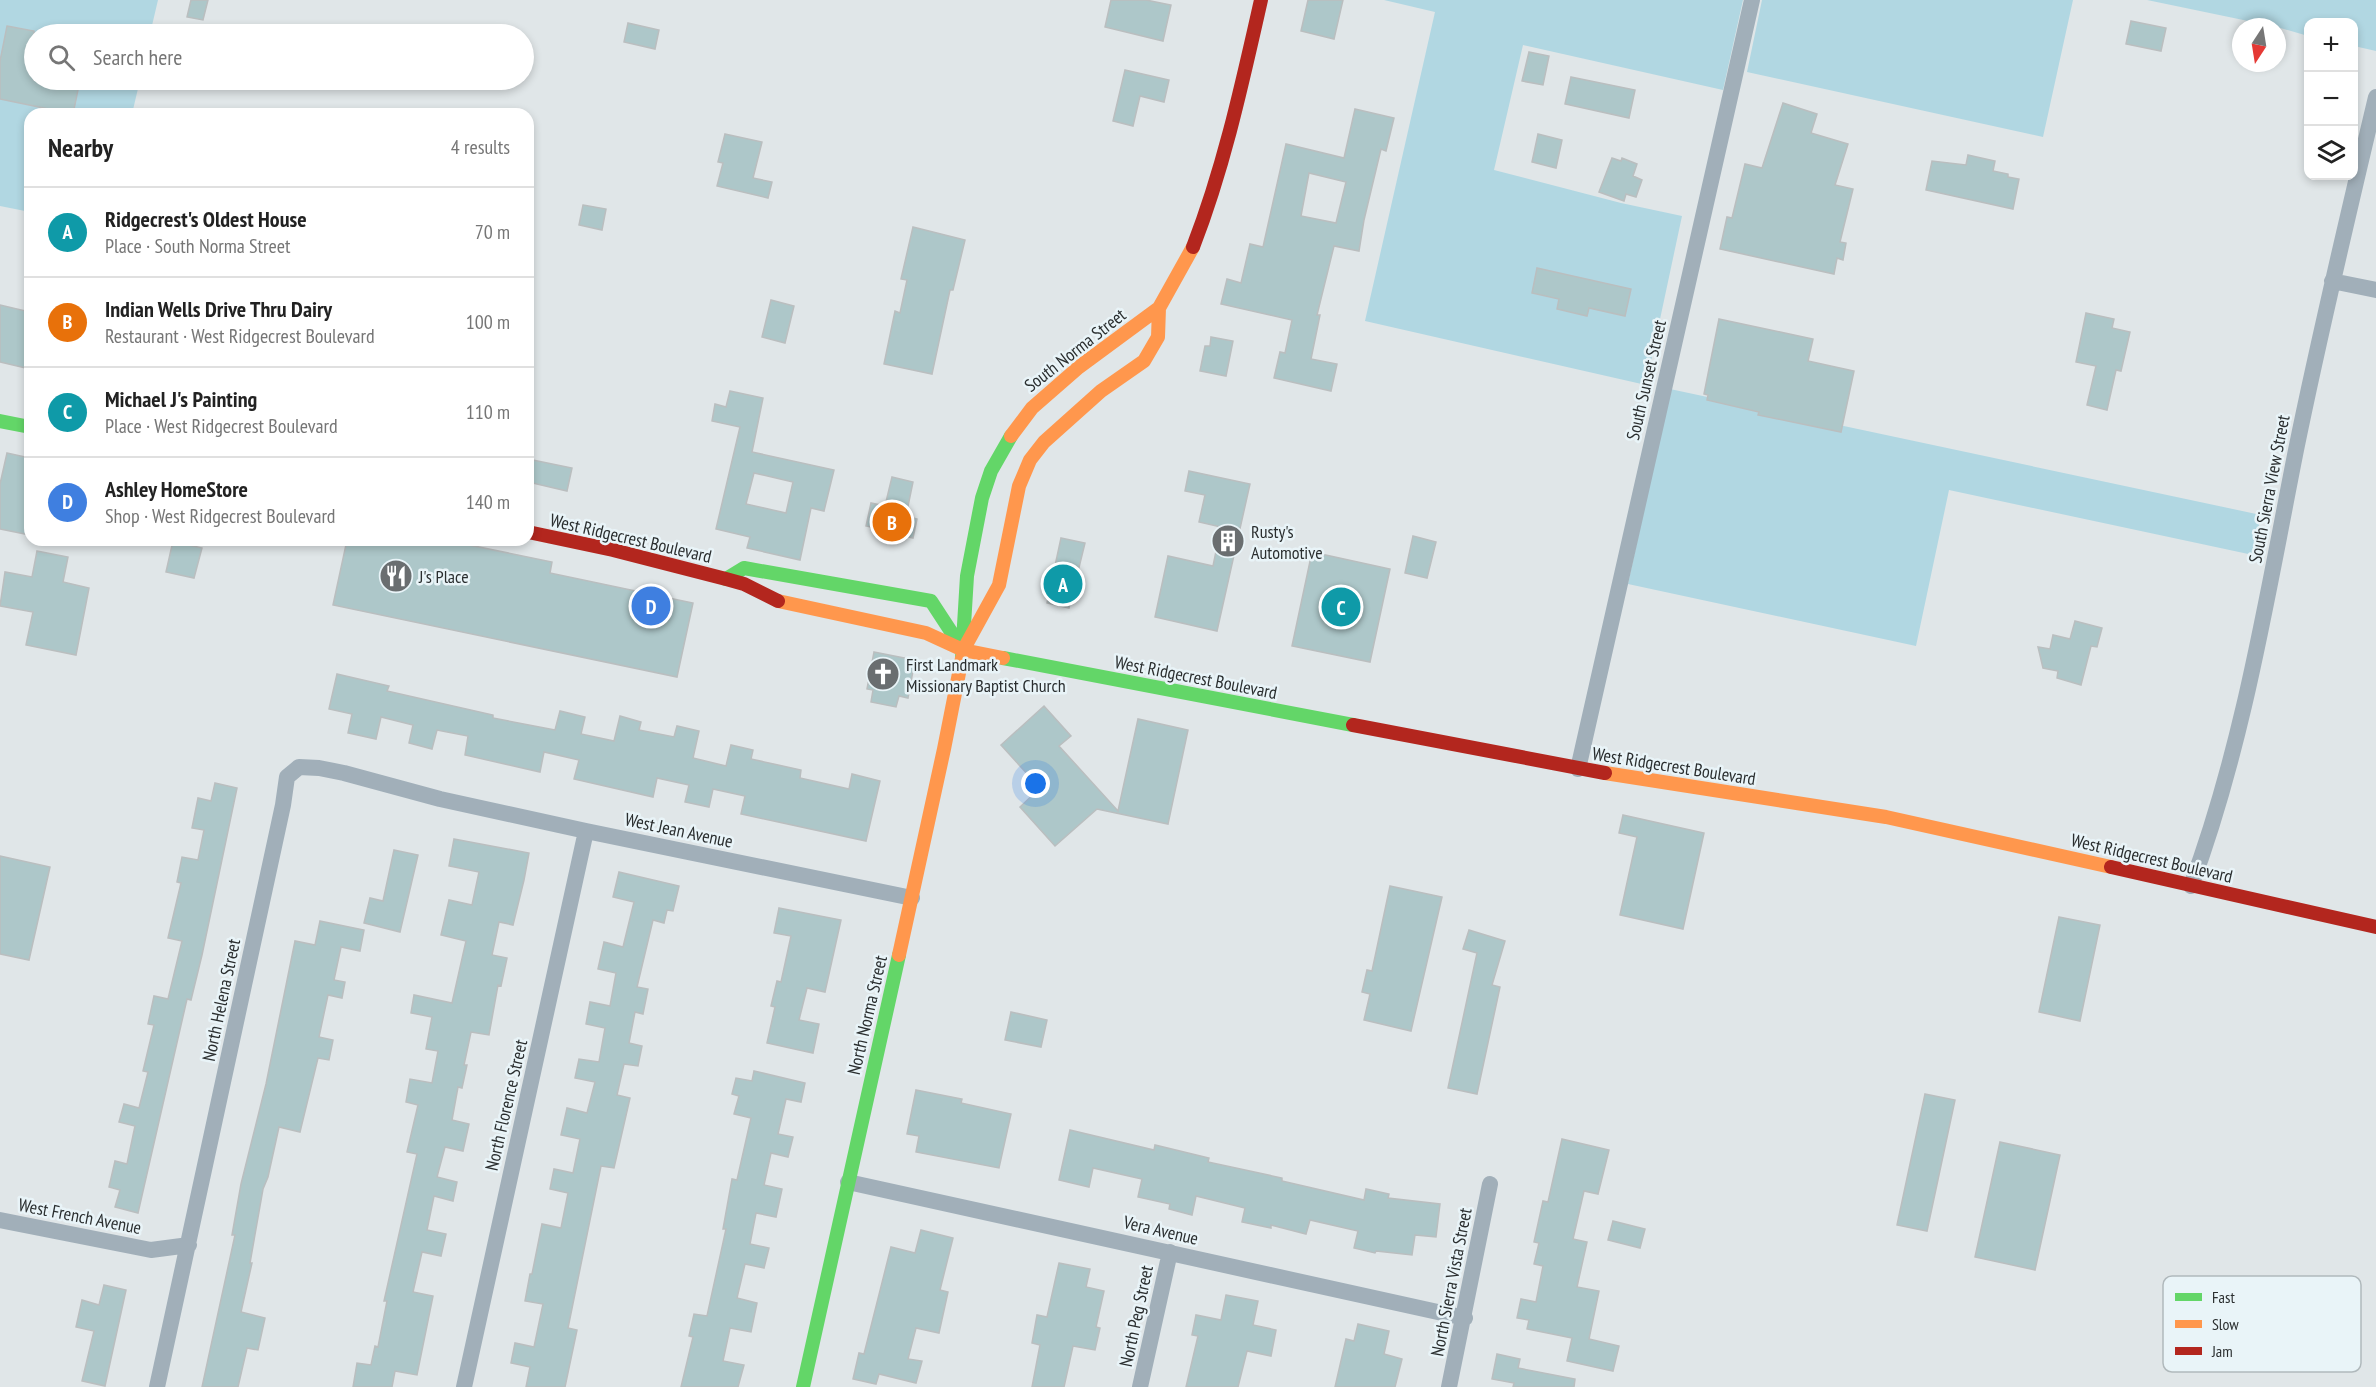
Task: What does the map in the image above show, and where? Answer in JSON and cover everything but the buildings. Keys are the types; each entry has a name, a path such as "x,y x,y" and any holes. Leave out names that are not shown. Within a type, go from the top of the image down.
{"main road":[{"name":"South Norma Street","path":"963,650 967,576 982,498 991,471 1014,430 1032,408 1079,367 1159,308 1190,254 1207,211 1234,122 1261,0"},
{"name":"South Norma Street","path":"963,650 999,585 1019,486 1030,460 1044,442 1101,391 1144,361 1158,337 1159,308"},
{"path":"0,421 24,426"},
{"name":"West Ridgecrest Boulevard","path":"534,533 613,550 744,584 782,603 926,633 963,650 1578,769 1886,817 2376,927"},
{"name":"West Ridgecrest Boulevard","path":"726,579 744,568 931,601 963,650"},
{"name":"North Norma Street","path":"803,1387 912,898 963,650"}],"street":[{"name":"South Sunset Street","path":"1578,769 1752,0"},
{"name":"South Sierra View Street","path":"2191,885 2206,847 2231,755 2258,640 2332,281 2376,97"},
{"path":"2332,281 2376,290"},
{"name":"North Helena Street","path":"157,1387 283,805 287,777 299,767 319,768 440,799"},
{"name":"West Jean Avenue","path":"440,799 912,898"},
{"name":"North Florence Street","path":"464,1387 586,831"},
{"name":"Vera Avenue","path":"848,1182 1465,1318"},
{"name":"North Sierra Vista Street","path":"1449,1387 1465,1318 1490,1184"},
{"name":"West French Avenue","path":"0,1220 151,1250 189,1245"},
{"name":"North Peg Street","path":"1140,1387 1170,1252"}],"shaded area":[{"path":"0,0 158,0 152,24 24,24 24,90 138,90 133,108 24,108 24,211 0,206"},
{"path":"1384,0 1743,0 1723,90 1523,45 1494,170 1621,203 1682,216 1646,385 1365,321 1435,12"},
{"path":"1762,0 2073,0 2043,137 1747,72"},
{"path":"2147,0 2376,0 2376,51 2358,47 2358,18 2304,18 2304,35 2286,30 2286,18 2234,18"},
{"path":"1670,389 2261,515 2253,555 1949,490 1916,646 1628,584"}],"traffic: fast":[{"path":"0,421 24,426"},
{"path":"962,658 967,576 982,498 991,471 1011,436"},
{"path":"726,579 744,568 931,601 963,650"},
{"path":"1003,658 1353,725"},
{"path":"803,1387 899,955"}],"traffic: slow":[{"path":"1011,436 1032,408 1079,367 1159,308 1193,247"},
{"path":"966,645 999,585 1019,486 1030,460 1044,442 1101,391 1144,361 1158,337 1159,308"},
{"path":"778,601 926,633 963,650 1003,658"},
{"path":"899,955 962,658"},
{"path":"1605,773 1886,817 2111,867"}],"traffic: jam":[{"path":"1193,247 1223,156 1261,0"},
{"path":"534,533 613,550 726,579 744,584 778,601"},
{"path":"1353,725 1605,773"},
{"path":"2111,867 2376,927"}],"place":[{"name":"Indian Wells Drive Thru Dairy","path":"892,522"},
{"name":"Rusty's Automotive","path":"1228,541"},
{"name":"J's Place","path":"396,576"},
{"name":"Ridgecrest's Oldest House","path":"1063,584"},
{"name":"Ashley HomeStore","path":"651,606"},
{"name":"Michael J's Painting","path":"1341,607"},
{"name":"First Landmark Missionary Baptist Church","path":"883,674"}]}
